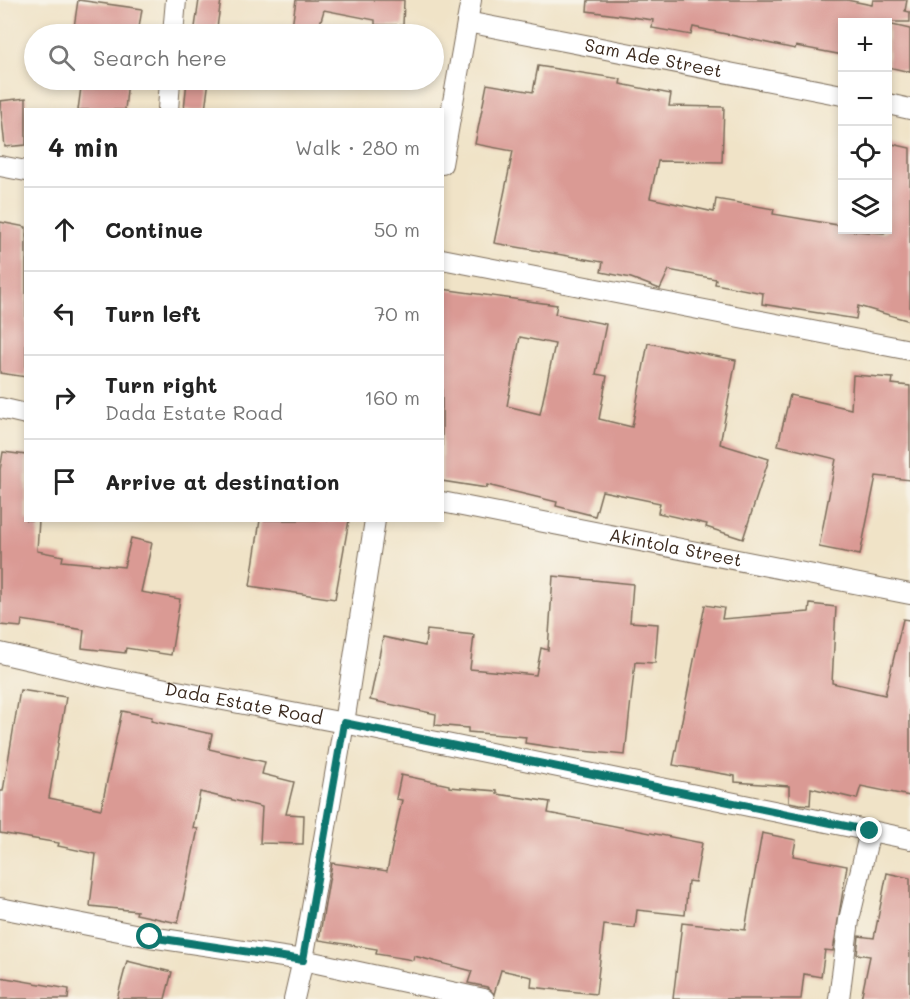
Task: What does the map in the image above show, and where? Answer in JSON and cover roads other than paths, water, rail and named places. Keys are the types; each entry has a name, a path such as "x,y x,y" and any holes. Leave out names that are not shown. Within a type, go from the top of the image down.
{"street":[{"path":"174,24 176,0"},
{"path":"444,153 471,0"},
{"name":"Sam Ade Street","path":"467,22 838,95"},
{"path":"168,108 169,90"},
{"path":"892,105 910,109"},
{"path":"0,166 24,171"},
{"path":"444,259 910,350"},
{"path":"0,408 24,414"},
{"name":"Akintola Street","path":"444,502 910,594"},
{"path":"294,999 303,960 344,723 375,522"},
{"name":"Dada Estate Road","path":"0,653 109,678 344,723 910,839"},
{"path":"839,999 849,920 870,831"},
{"path":"0,908 150,937 303,960 484,999"}]}
